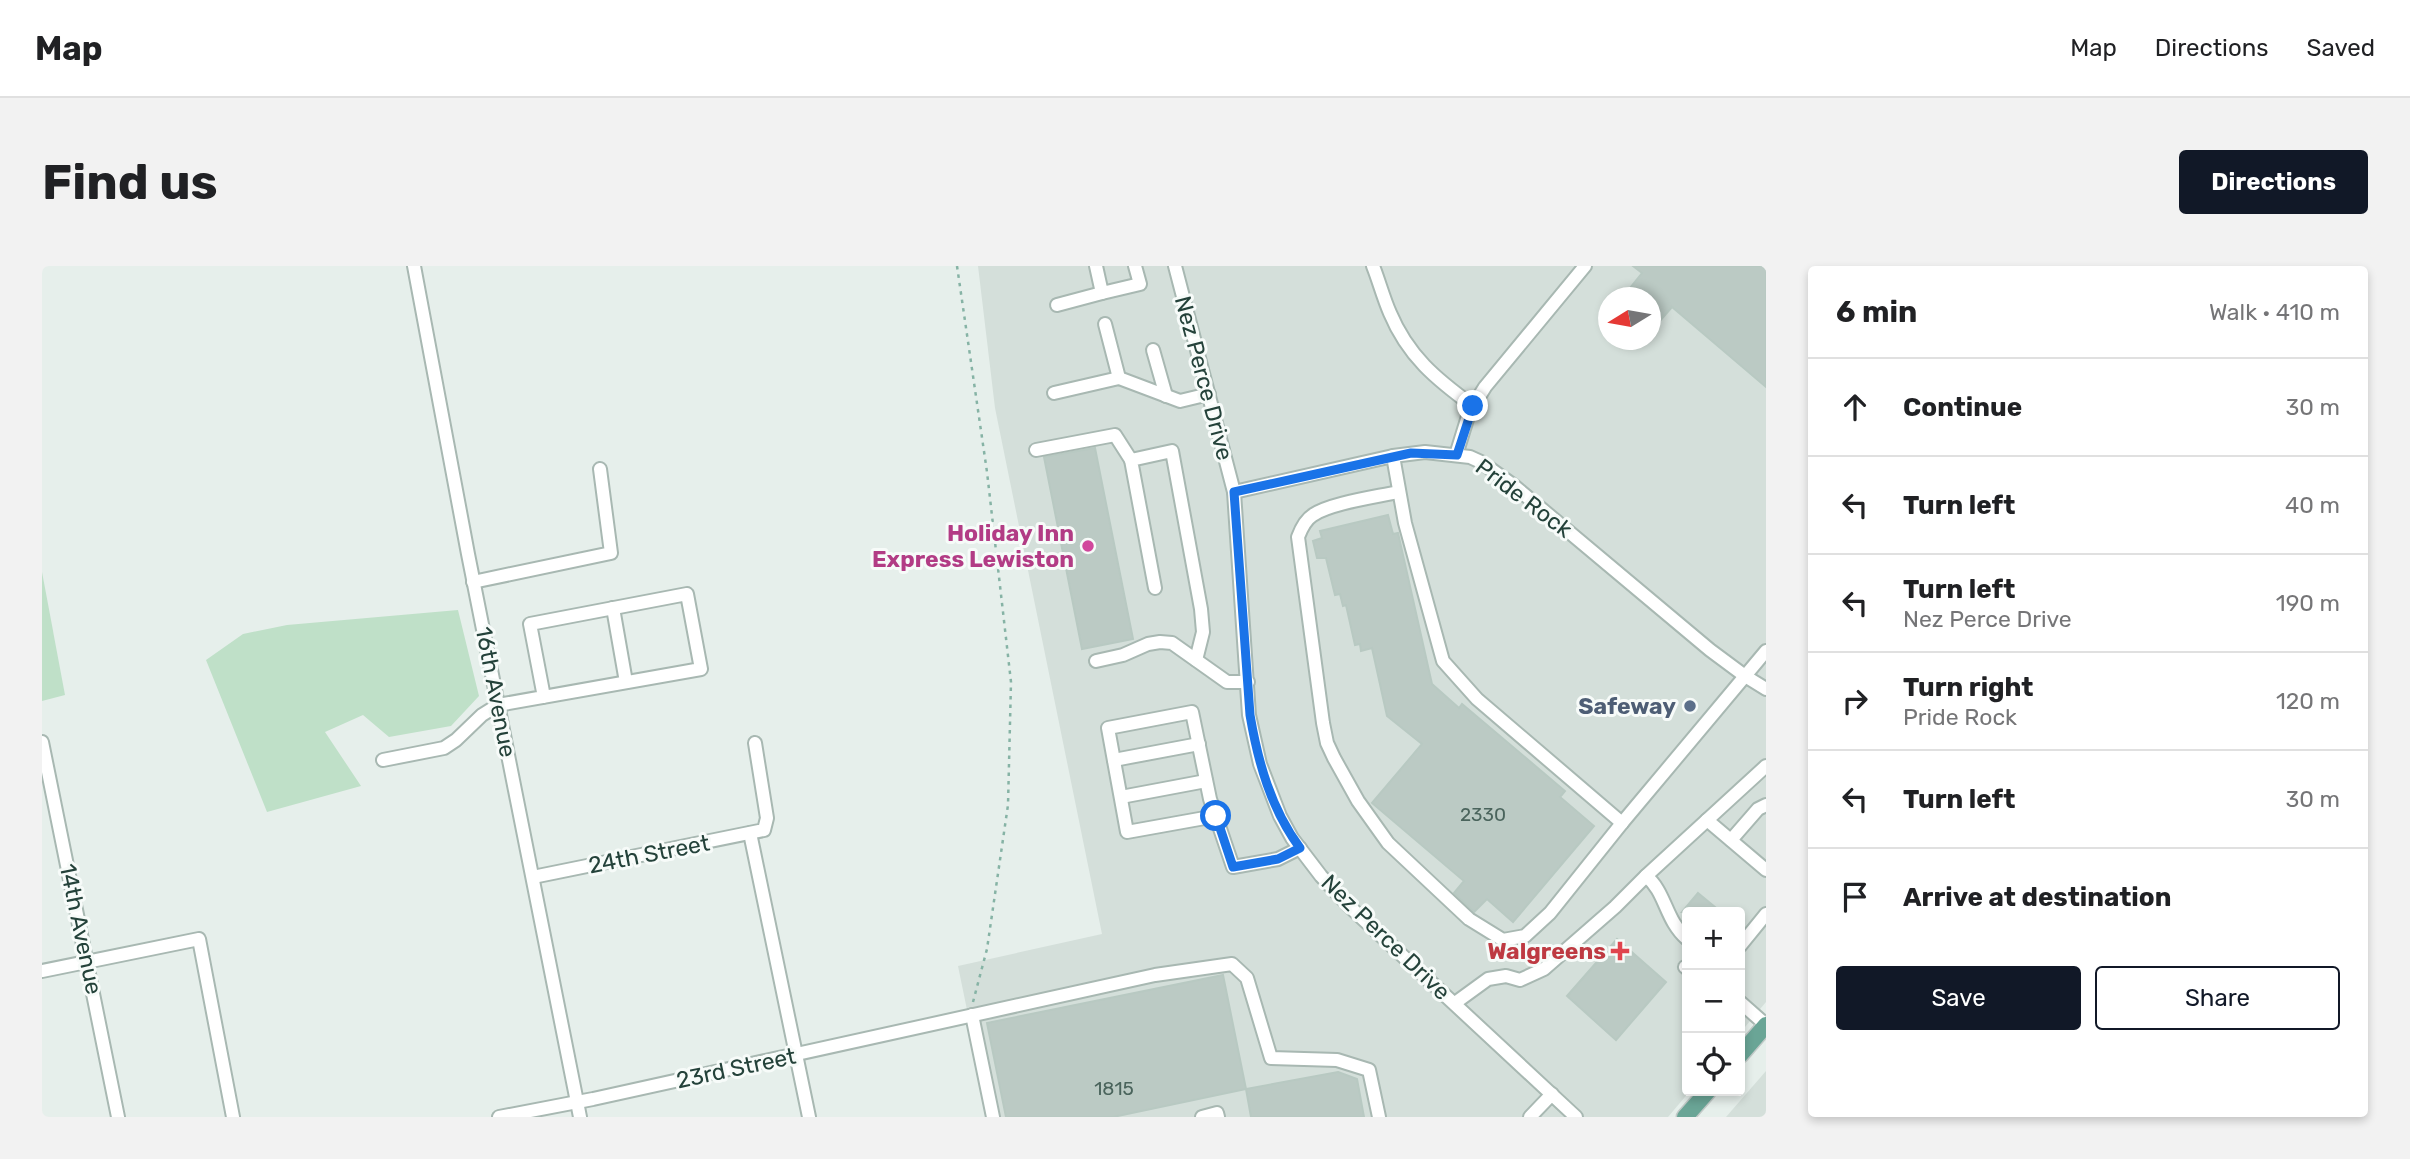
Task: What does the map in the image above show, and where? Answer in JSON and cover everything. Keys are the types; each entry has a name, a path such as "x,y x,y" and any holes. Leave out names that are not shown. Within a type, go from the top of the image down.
{"main road":[{"path":"1745,1049 1766,1025"},
{"path":"1685,1117 1704,1096"}],"street":[{"name":"16th Avenue","path":"415,266 473,582 580,1117"},
{"path":"1096,266 1102,293"},
{"path":"1057,304 1140,284 1135,266"},
{"name":"Nez Perce Drive","path":"1175,266 1234,492 1250,715 1260,764 1280,816 1321,876 1349,906 1576,1117"},
{"path":"1373,266 1390,314 1408,347 1435,378 1473,406"},
{"path":"1457,455 1473,406 1485,387 1585,266"},
{"path":"1105,324 1119,378"},
{"path":"1153,350 1166,396"},
{"path":"1054,393 1119,378 1180,401 1209,394"},
{"path":"1036,450 1115,435 1131,460 1155,588"},
{"path":"1131,460 1172,451 1201,609 1203,632 1196,660"},
{"name":"Pride Rock","path":"1234,492 1393,456 1424,452 1457,455 1481,462 1513,485 1745,677 1766,689"},
{"path":"1393,456 1398,492 1443,661 1478,699 1622,823"},
{"path":"473,582 611,553 600,469"},
{"path":"1398,492 1325,509 1312,515 1301,528 1298,537 1327,743 1358,801 1388,843 1469,919 1503,940 1525,936 1538,925 1766,651"},
{"path":"383,760 444,748 482,715 498,705 544,697 626,682 701,669 687,594 530,624 544,697"},
{"path":"613,608 626,682"},
{"path":"1096,661 1123,655 1148,644 1172,643 1227,682 1248,682"},
{"path":"1216,816 1127,832 1108,728 1192,712 1206,781 1233,867 1278,859 1300,848"},
{"name":"14th Avenue","path":"42,742 118,1117"},
{"name":"24th Street","path":"533,877 764,830 767,818 755,743"},
{"path":"1114,760 1199,744"},
{"path":"1455,1003 1488,979 1506,976 1520,980 1544,969 1615,907 1765,767"},
{"path":"1121,797 1206,781"},
{"path":"1731,840 1758,809 1766,805"},
{"path":"1707,820 1766,870"},
{"path":"750,833 809,1117"},
{"path":"1646,876 1656,884 1672,922 1682,933"},
{"path":"1745,940 1765,915"},
{"path":"42,971 199,939 233,1117"},
{"name":"23rd Street","path":"499,1117 1156,975 1232,964 1247,978 1271,1058 1337,1060 1369,1070 1380,1117"},
{"path":"1745,1006 1766,1025"},
{"path":"972,1016 993,1117"},
{"path":"1530,1117 1552,1094"},
{"path":"1202,1117 1217,1113 1218,1117"}],"path":[{"path":"957,266 987,472 1011,682 1008,805 987,949 973,1001 972,1016"}],"shaded area":[{"path":"978,266 1766,266 1766,1002 1745,1027 1745,907 1682,907 1682,1096 1686,1096 1668,1117 989,1117 958,966 1102,934 995,408"},
{"path":"1766,1071 1766,1117 1726,1117"}],"green space":[{"path":"42,572 65,695 42,701"},
{"path":"458,610 479,696 451,726 389,737 363,715 325,732 361,786 267,812 206,660 243,634 287,625"}],"building":[{"path":"1633,266 1766,266 1766,387 1672,307 1661,320 1661,287 1631,287 1642,273"},
{"name":"Holiday Inn Express Lewiston","path":"1095,448 1133,639 1082,649 1044,457"},
{"path":"1388,515 1393,534 1398,533 1432,684 1459,708 1462,704 1565,791 1560,797 1594,826 1513,922 1487,899 1474,912 1454,893 1464,881 1372,803 1422,744 1387,716 1372,648 1361,651 1360,644 1355,645 1346,605 1343,606 1340,594 1335,595 1326,558 1317,558 1313,541 1322,538 1320,531"},
{"path":"1698,893 1715,907 1686,907"},
{"name":"Walgreens","path":"1617,939 1666,982 1616,1040 1567,996"},
{"path":"1223,975 1246,1089 1113,1117 1006,1117 987,1023"},
{"path":"1338,1072 1357,1079 1364,1117 1251,1117 1246,1089"}],"place":[{"name":"Holiday Inn Express Lewiston","path":"1088,546"},
{"name":"Safeway","path":"1690,706"},
{"name":"Walgreens","path":"1620,951"}],"route":[{"path":"1216,816 1233,867 1278,859 1300,848 1280,816 1268,788 1254,738 1250,715 1234,492 1411,453 1457,455 1473,406"}]}
